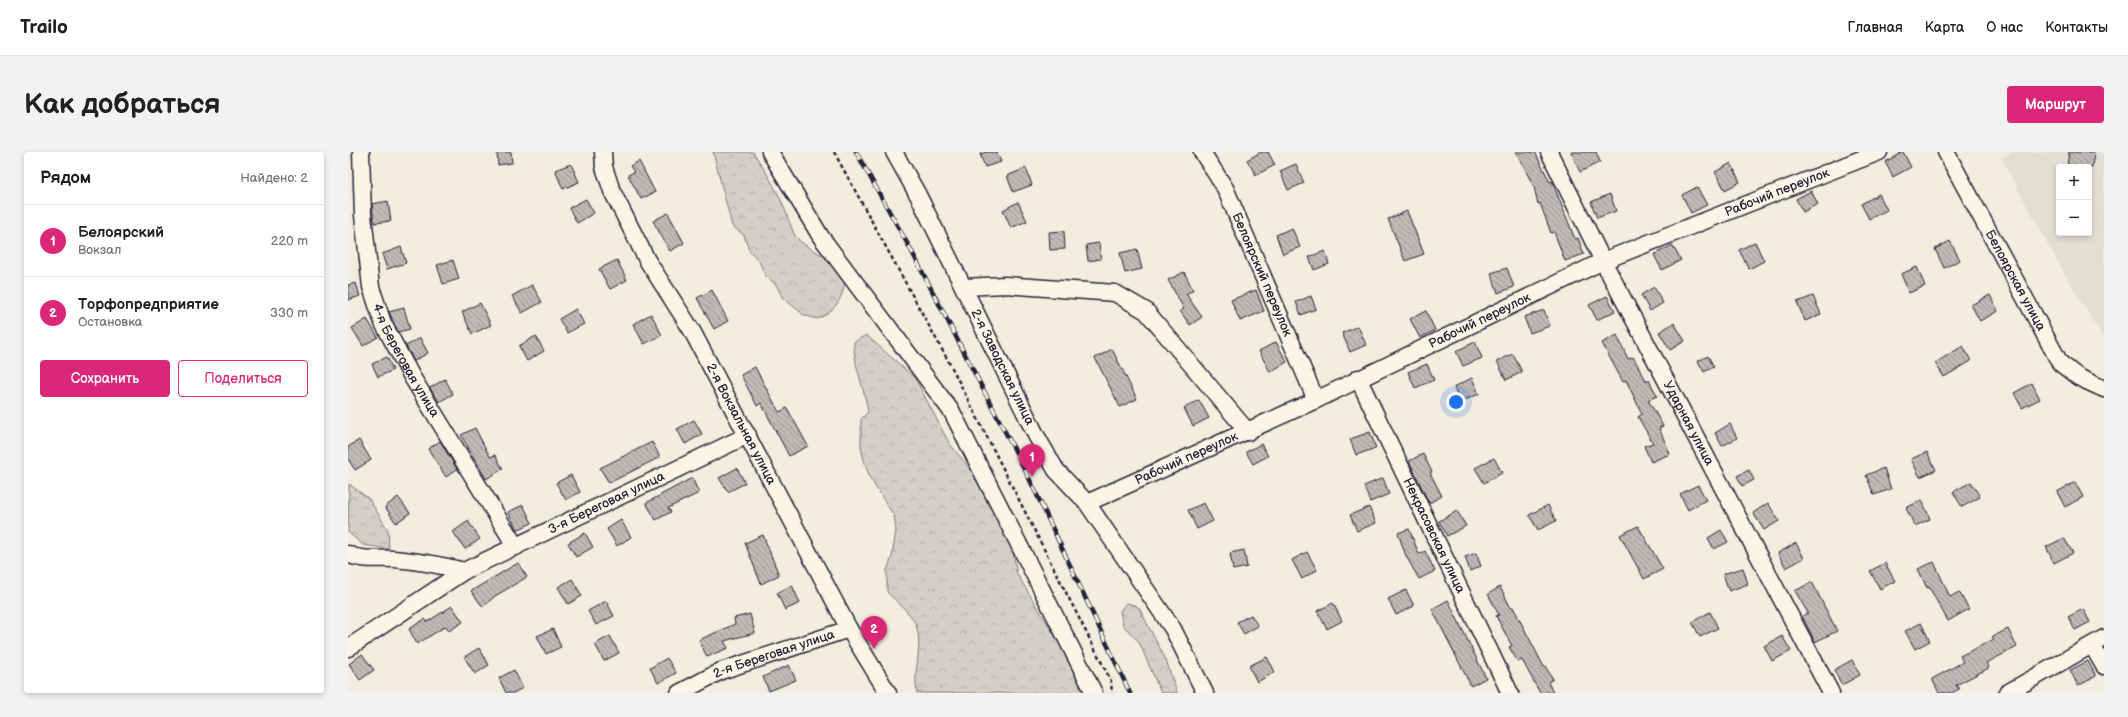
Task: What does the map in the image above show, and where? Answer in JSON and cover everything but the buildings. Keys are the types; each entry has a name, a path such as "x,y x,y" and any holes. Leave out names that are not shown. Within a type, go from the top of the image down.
{"street":[{"name":"4-я Береговая улица","path":"361,152 363,215 372,287 383,323 412,377 516,547"},
{"name":"2-я Вокзальная улица","path":"603,152 604,167 612,190 647,260 691,329 849,629 888,693"},
{"path":"770,152 821,237 952,412 1094,693"},
{"name":"2-я Заводская улица","path":"894,152 918,195 1052,463 1087,503 1173,629 1204,693"},
{"name":"Белоярский переулок","path":"1202,152 1225,188 1316,400"},
{"name":"Ударная улица","path":"1549,152 1603,261 1831,693"},
{"name":"Рабочий переулок","path":"1087,503 1248,432 1603,261 1879,152"},
{"name":"Белоярская улица","path":"1946,152 2060,363 2078,377 2104,389"},
{"path":"964,287 1005,285 1114,293 1146,311 1248,432"},
{"name":"Некрасовская улица","path":"1358,378 1510,693"},
{"name":"3-я Береговая улица","path":"348,648 464,571 748,435"},
{"path":"348,554 357,559 374,557 404,560 441,565 464,571"},
{"name":"2-я Береговая улица","path":"679,693 720,671 849,629"},
{"path":"2007,693 2098,641 2104,666"}],"path":[{"path":"834,152 951,366 1040,539 1111,681 1112,693"}],"shaded area":[{"path":"2012,152 2104,152 2104,339 2063,272 2001,158"}],"green space":[{"path":"713,152 753,152 776,191 794,234 809,248 836,265 842,273 844,282 842,294 838,303 825,315 817,319 804,315 782,297 777,286 765,275 759,261 749,250 744,235 732,226"},
{"path":"866,335 915,378 949,443 979,480 1012,546 1017,574 1085,685 1087,693 917,693 916,676 919,642 916,625 907,612 887,592 887,570 892,557 896,530 894,516 870,478 861,448 861,419 868,412 855,360 854,342"},
{"path":"349,484 369,499 388,530 389,549 363,545 348,532"},
{"path":"1126,603 1135,605 1139,608 1166,660 1177,693 1161,693 1139,642 1123,625 1120,611"}],"railway":[{"path":"856,152 911,250 1029,478 1130,693"}],"place":[{"name":"Белоярский","path":"1032,477"},
{"name":"Торфопредприятие","path":"874,649"}]}
